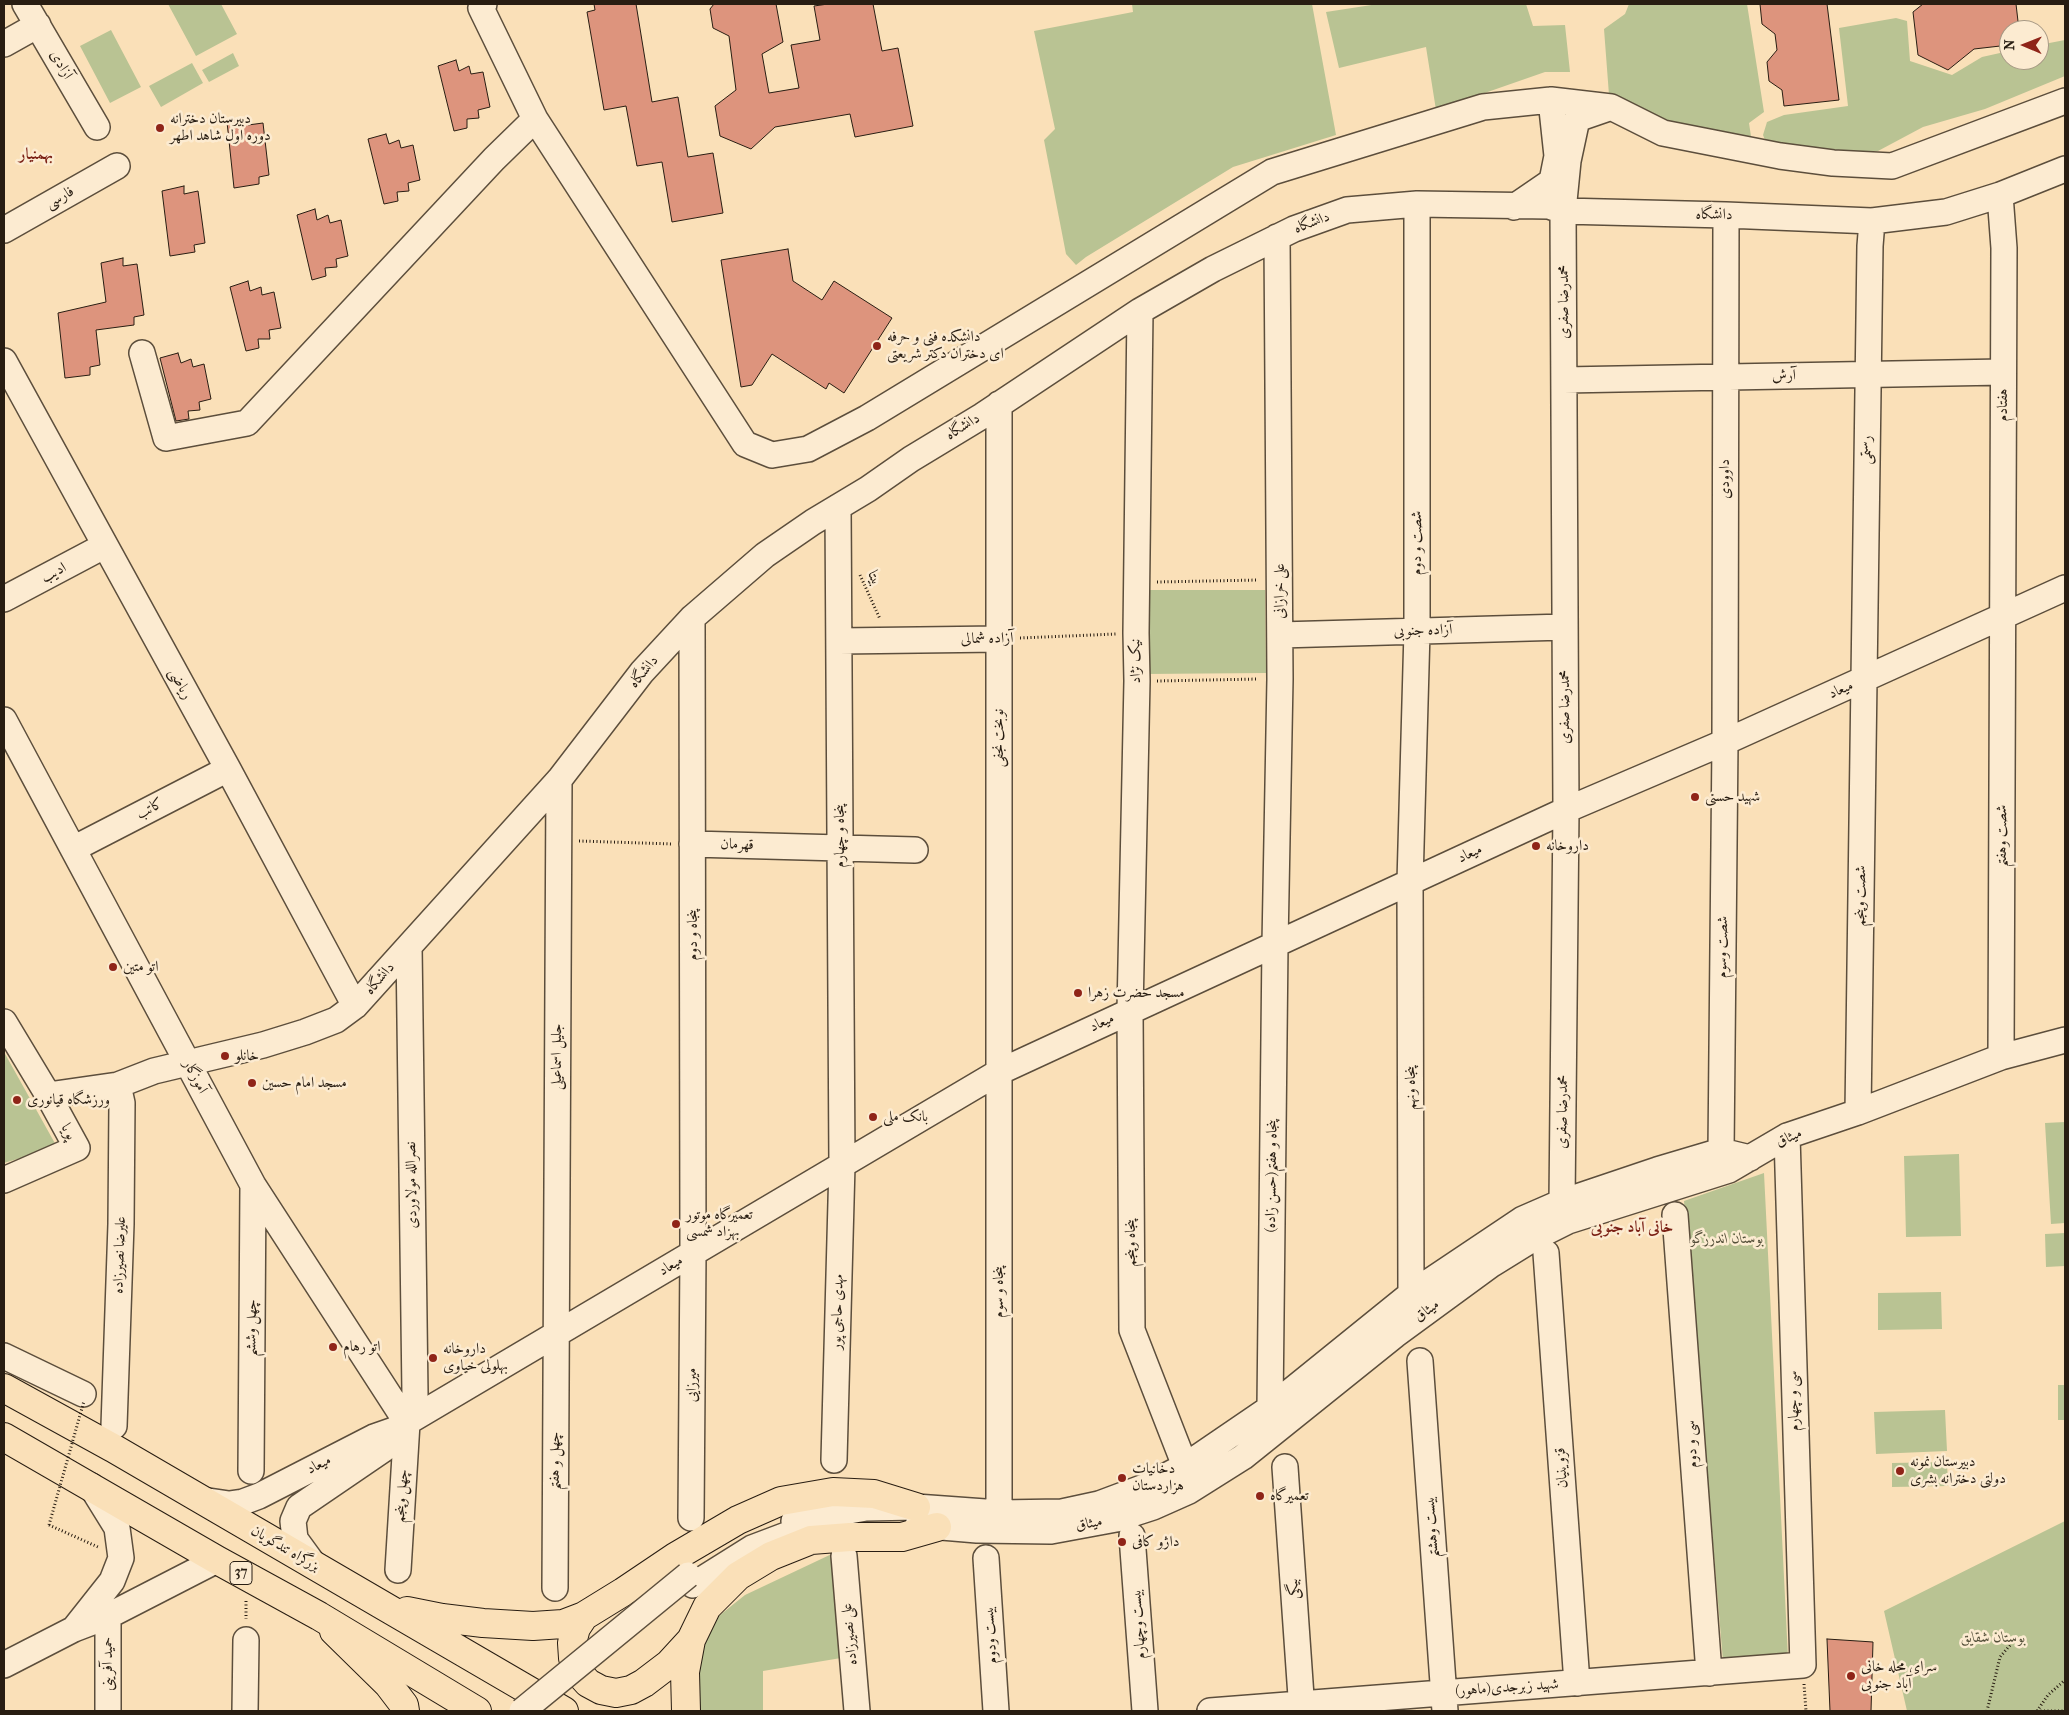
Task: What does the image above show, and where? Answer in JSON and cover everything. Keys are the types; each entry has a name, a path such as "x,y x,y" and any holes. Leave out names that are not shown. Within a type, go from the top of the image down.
{"main road":[{"name":"بزرگراه تندگویان","path":"4,1388 36,1404 564,1711"},
{"name":"37","path":"4,1437 217,1560 319,1616 477,1711"},
{"path":"385,1606 442,1618 483,1624 525,1626 563,1624 584,1616 675,1557 738,1520 781,1501 833,1492 874,1494 916,1507"},
{"path":"686,1711 685,1672 692,1640 707,1607 738,1576 771,1556 811,1540 850,1537 902,1537 937,1527"},
{"path":"319,1616 388,1684 404,1705 405,1711"},
{"path":"584,1616 576,1628 572,1643 573,1658 578,1672 588,1683 601,1690 616,1693 631,1690 644,1683 668,1664 692,1640"}],"street":[{"name":"آزادی","path":"25,4 97,127"},
{"path":"484,4 481,8 535,119 745,444 772,455 808,449 867,418 1272,172 1483,108 1551,100 1611,107 1663,133 1780,156 1833,163 1892,166 2065,101"},
{"path":"4,44 38,25"},
{"path":"1514,207 1552,181 1557,156 1551,100"},
{"name":"محمدرضا صفری","path":"1565,1212 1566,810 1563,212 1568,160 1577,119 1611,107"},
{"path":"142,353 166,438 247,423 488,166 535,119"},
{"name":"فارسی","path":"4,230 117,166"},
{"name":"دانشگاه","path":"48,1095 118,1086 154,1070 263,1045 336,1020 355,1006 559,780 642,672 692,618 765,555 1140,311 1213,269 1294,229 1347,210 1417,204 1514,207 1549,206 1563,212 1726,215 1872,221 1946,212 2000,195 2065,169"},
{"name":"هفتادم","path":"2000,195 2004,248 2004,616"},
{"name":"شصت و دوم","path":"1410,882 1416,631 1417,204"},
{"name":"داوودی","path":"1725,742 1726,215"},
{"name":"رستمی","path":"1864,679 1872,221"},
{"name":"علی خرازانی","path":"1275,944 1280,679 1277,237"},
{"name":"نیک نژاد","path":"1130,1011 1137,681 1136,582 1140,311"},
{"name":"ریاضی","path":"4,362 228,769 355,1006"},
{"name":"آرش","path":"1564,380 2004,372"},
{"name":"نوبخت نجفی","path":"999,404 999,1072"},
{"name":"پنجاه و چهارم","path":"838,507 842,1165"},
{"name":"ادیب","path":"4,600 104,546"},
{"name":"میعاد","path":"201,1500 229,1504 243,1502 259,1496 374,1437 400,1426 999,1072 1566,810 1725,742 2065,588"},
{"name":"شصت وهفتم","path":"2001,1057 2004,616"},
{"name":"پنجاه و دوم","path":"692,618 693,1253"},
{"name":"آزاده جنوبی","path":"1280,635 1565,627"},
{"name":"آزاده شمالی","path":"839,641 999,639"},
{"name":"شصت وپنجم","path":"1858,1112 1864,679"},
{"name":"آموزگار","path":"4,720 253,1185 400,1426"},
{"name":"شصت وسوم","path":"1721,1152 1725,742"},
{"name":"کاتب","path":"73,849 228,769"},
{"name":"جلیل اسماعیلی","path":"556,1334 559,780"},
{"name":"قهرمان","path":"692,844 915,850"},
{"name":"پنجاه ونهم","path":"1410,882 1411,1294"},
{"name":"(حسن زاده)پنجاه و هفتم","path":"1270,1408 1275,944"},
{"name":"نصرالله مولاوردی","path":"400,1426 414,1394 409,946"},
{"name":"پنجاه وپنجم","path":"1130,1011 1132,1330 1185,1466"},
{"name":"پویا","path":"4,1022 77,1148 4,1180"},
{"name":"میثاق","path":"791,1527 866,1508 916,1507 999,1513 1062,1512 1099,1504 1148,1486 1185,1466 1270,1408 1411,1294 1523,1219 1565,1212 1729,1170 1787,1136 1858,1112 2001,1057 2065,1040"},
{"name":"پنجاه و سوم","path":"999,1072 999,1513"},
{"name":"علیرضا نصیرزاده","path":"114,1426 121,1224 122,1103 118,1086"},
{"name":"سی و چهارم","path":"1787,1136 1803,1665"},
{"path":"1721,1152 1750,1158"},
{"name":"میثاق","path":"791,1527 902,1523 977,1530 1051,1531 1116,1519 1153,1507 1189,1491 1242,1457 1395,1335 1492,1264 1534,1238 1565,1212 1657,1170 1721,1152"},
{"name":"مهدی حاجی پور","path":"834,1460 842,1165"},
{"name":"چهل وششم","path":"251,1470 253,1185"},
{"name":"سی و دوم","path":"1675,1215 1709,1672"},
{"name":"میرزایی","path":"691,1518 693,1253"},
{"name":"قزوینیان","path":"1546,1254 1577,1683"},
{"name":"چهل و هفتم","path":"555,1588 556,1334"},
{"path":"4,1356 84,1398"},
{"name":"بیست وهشتم","path":"1420,1361 1445,1702"},
{"path":"316,1567 295,1540 293,1521 299,1507 384,1449 400,1426"},
{"name":"چهل وپنجم","path":"398,1570 400,1426"},
{"name":"بیگی","path":"1285,1468 1302,1708"},
{"path":"74,1629 112,1581 121,1558 117,1528 91,1486"},
{"path":"522,1711 688,1576 748,1539 791,1527"},
{"path":"537,1711 693,1585 752,1548 791,1527"},
{"name":"بیست وچهارم","path":"1132,1536 1145,1711"},
{"name":"علی نصیرزاده","path":"844,1556 856,1711"},
{"name":"بیست ودوم","path":"986,1558 996,1711"},
{"path":"4,1666 74,1629 108,1616 217,1560"},
{"name":"حمید آفرینی","path":"108,1616 108,1711"},
{"path":"245,1711 246,1640"},
{"name":"شهید زبرجدی(ماهور)","path":"1210,1711 1445,1702 1577,1683 1803,1665"}],"path":[{"name":"بیتا","path":"858,570 890,640"},
{"path":"1136,582 1280,580"},
{"name":"آزاده شمالی","path":"999,639 1136,633"},
{"path":"1137,681 1280,679"},
{"path":"558,841 692,844"},
{"path":"84,1398 49,1525 90,1542"},
{"path":"246,1576 246,1640"},
{"path":"1987,1711 2000,1658 2011,1644"},
{"path":"2037,1711 2048,1695 2065,1680"},
{"path":"2037,1711 2065,1711"}],"green space":[{"path":"168,4 221,4 237,34 196,56"},
{"path":"1132,4 1312,4 1336,135 1233,167 1076,265 1066,254 1044,140 1055,129 1034,31 1133,12"},
{"path":"1378,4 1526,4 1533,26 1565,25 1570,72 1545,72 1436,110 1426,47 1339,68 1326,12"},
{"path":"1629,4 1747,4 1764,112 1749,123 1752,143 1660,121 1609,95 1604,29 1625,14"},
{"path":"1896,18 1907,21 1910,61 1952,75 1982,57 1999,53 1999,70 2049,70 2049,43 2065,40 2065,76 1985,109 1923,127 1878,151 1787,151 1767,145 1763,135 1767,122 1784,115 1848,106 1839,28"},
{"path":"111,30 141,87 110,103 80,46"},
{"path":"233,53 239,66 209,82 202,70"},
{"path":"192,63 203,83 161,107 149,86"},
{"path":"1144,590 1265,590 1266,673 1145,674"},
{"name":"ورزشگاه قیانوری","path":"4,1052 57,1147 4,1163"},
{"path":"2065,1122 2065,1223 2051,1224 2045,1123"},
{"path":"1959,1154 1961,1236 1906,1237 1904,1156"},
{"name":"بوستان اندرزگو","path":"1764,1173 1788,1658 1723,1661 1684,1201"},
{"path":"2065,1233 2065,1266 2046,1267 2045,1234"},
{"path":"1941,1292 1942,1329 1878,1330 1878,1293"},
{"path":"2058,1385 2065,1385 2065,1420 2058,1420"},
{"path":"1945,1410 1947,1451 1876,1454 1874,1412"},
{"path":"1947,1462 1948,1486 1892,1487 1892,1463"},
{"name":"بوستان شقایق","path":"2065,1521 2065,1711 1907,1711 1884,1611"},
{"path":"836,1552 841,1658 763,1671 763,1711 701,1711 699,1707 698,1660 715,1619 745,1595"}],"building":[{"path":"594,4 636,4 652,102 678,97 688,157 713,153 723,213 672,222 662,162 637,166 626,106 604,110 587,12 595,10"},
{"path":"714,4 776,4 783,42 762,54 769,93 799,88 791,45 820,40 814,6 828,4 873,4 882,51 898,48 913,126 855,137 850,114 775,127 751,149 720,136 715,106 736,90 729,36 713,28 710,9"},
{"path":"1760,4 1827,4 1839,100 1784,106 1782,90 1769,81 1767,62 1777,50 1775,34 1762,24"},
{"path":"1923,4 2016,4 2018,20 1999,20 1999,46 1974,49 1948,70 1918,55 1913,12"},
{"path":"456,60 459,71 469,66 471,74 483,72 490,107 478,110 479,118 467,119 467,128 454,131 438,66"},
{"path":"248,117 248,125 263,123 269,175 259,177 259,184 234,188 227,122"},
{"path":"386,134 389,144 399,140 401,148 413,145 420,180 408,183 409,191 397,192 398,201 384,204 368,139"},
{"path":"184,186 184,194 198,191 205,243 194,245 195,252 170,256 162,191"},
{"path":"315,209 317,220 328,215 330,223 341,220 348,256 336,259 337,267 325,268 326,276 312,280 297,215"},
{"path":"788,249 793,281 822,300 834,281 892,318 844,393 829,383 826,389 772,354 752,385 741,387 721,260"},
{"path":"123,258 123,266 137,264 144,315 134,317 134,325 96,330 100,365 90,367 90,375 65,378 58,313 106,302 101,263"},
{"path":"248,281 250,291 261,287 262,295 274,292 281,328 269,330 270,339 258,339 259,348 246,351 230,287"},
{"path":"178,353 181,363 191,359 193,367 204,364 211,399 199,402 200,410 188,411 189,419 176,421 160,358"},
{"name":"سرای محله خانی آباد جنوبی","path":"1827,1639 1873,1642 1871,1711 1830,1711"}],"place":[{"name":"دبیرستان دخترانه دوره اول شاهد اطهر","path":"160,128"},
{"name":"دانشکده فنی و حرفه ای دختران دکتر شریعتی","path":"877,346"},
{"name":"شهید حسنی","path":"1695,797"},
{"name":"داروخانه","path":"1536,846"},
{"name":"اتو متین","path":"113,967"},
{"name":"مسجد حضرت زهرا","path":"1078,993"},
{"name":"خانلو","path":"225,1056"},
{"name":"مسجد امام حسین","path":"252,1083"},
{"name":"ورزشگاه قیانوری","path":"17,1100"},
{"name":"بانک ملی","path":"873,1117"},
{"name":"تعمیرگاه موتور بهزاد شمسی","path":"676,1224"},
{"name":"اتو رهام","path":"333,1347"},
{"name":"داروخانه بهلولی خیاوی","path":"433,1358"},
{"name":"دبیرستان نمونه دولتی دخترانه بشری","path":"1900,1471"},
{"name":"دخانیات هزاردستان","path":"1122,1478"},
{"name":"تعمیرگاه","path":"1260,1496"},
{"name":"داژو کافی","path":"1122,1542"},
{"name":"سرای محله خانی آباد جنوبی","path":"1851,1676"}],"district":[{"name":"بهمنیار","path":"36,155"},
{"name":"خانی آباد جنوبی","path":"1632,1228"}]}
